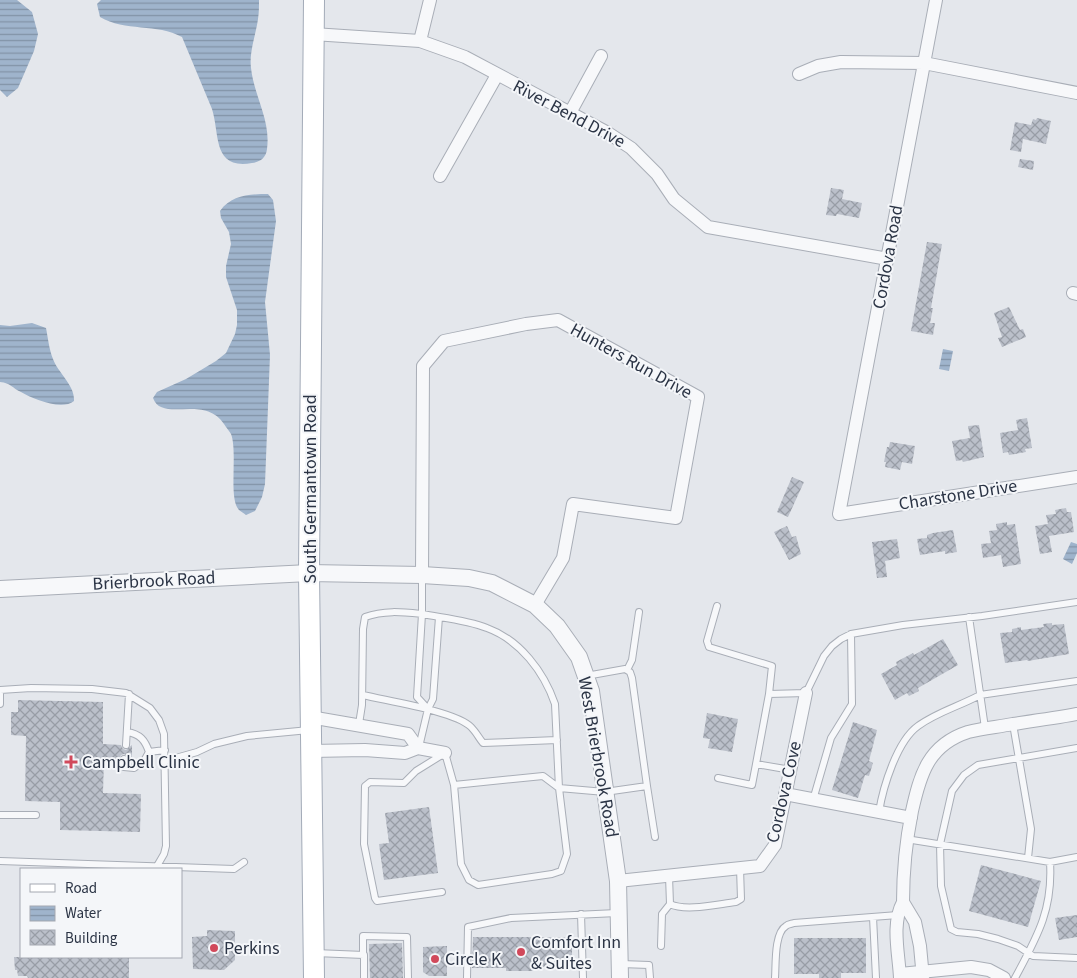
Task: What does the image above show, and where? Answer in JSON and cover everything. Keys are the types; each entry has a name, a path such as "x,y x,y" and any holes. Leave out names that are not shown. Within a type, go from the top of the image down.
{"main road":[{"name":"South Germantown Road","path":"314,0 309,574 314,978"}],"street":[{"path":"420,40 430,0"},
{"name":"Cordova Road","path":"839,514 936,0"},
{"name":"River Bend Drive","path":"314,34 420,40 465,57 631,148 657,174 674,199 708,227 888,259"},
{"path":"570,113 601,56"},
{"path":"799,74 818,66 841,62 924,63 1077,93"},
{"path":"440,176 497,75"},
{"name":"Hunters Run Drive","path":"422,575 423,366 444,342 526,324 558,320 698,397 676,518 573,504 563,558 535,605"},
{"name":"Charstone Drive","path":"839,514 1077,477"},
{"name":"West Brierbrook Road","path":"309,574 422,575 468,578 492,583 535,605 557,626 579,657 591,691 618,881 620,971"},
{"name":"Brierbrook Road","path":"0,589 309,574"},
{"name":"Cordova Cove","path":"618,881 760,866 775,845 806,693"},
{"path":"1004,978 989,970 971,967 922,975 900,976 897,926 902,902 906,839 922,773 934,754 967,732 1077,714"},
{"path":"310,723 359,724 408,734 418,748"},
{"path":"311,751 365,750 405,753 418,748 445,753"},
{"path":"785,794 911,818"},
{"path":"902,902 915,922 922,975"}],"lane":[{"path":"422,575 422,614 417,697 428,709"},
{"path":"769,694 806,693 824,656 832,646 851,634 903,625 1077,602"},
{"path":"717,606 707,641 709,647 772,666 769,694 752,785 718,778"},
{"path":"627,670 632,660 639,612"},
{"path":"359,724 362,695 363,629 365,617 377,613 422,614 487,628 507,638 524,652 540,673 551,692 555,704 559,788 567,854 561,871 552,874 478,884 469,880 461,864 454,785 445,753 416,771 404,783 370,782 365,786 364,844 377,901 442,892"},
{"path":"969,617 985,728"},
{"path":"418,748 428,709 433,699 439,618"},
{"path":"813,800 831,738 852,704 851,634"},
{"path":"586,676 624,669 630,672 655,837"},
{"path":"879,812 880,802 898,752 904,740 918,726 949,708 969,702 980,695 1077,681"},
{"path":"0,690 29,688 82,689 129,694 150,708 159,720 164,734 165,750 166,846 164,854 156,866"},
{"path":"0,694 0,704"},
{"path":"126,745 129,694"},
{"path":"362,695 428,709 454,718 471,727 483,743 557,740"},
{"path":"165,761 197,752 214,744 310,723"},
{"path":"1013,724 1031,829 1028,858"},
{"path":"124,760 124,767 134,768 144,761 149,752 146,742 142,737 127,732"},
{"path":"1077,748 978,765 964,774 952,791 940,844 941,886 951,929 957,932 978,934 998,939 1018,946 1033,956 1077,958"},
{"path":"149,752 165,750"},
{"path":"756,764 791,770"},
{"path":"454,785 543,776 559,788 605,792 647,786"},
{"path":"0,815 36,815"},
{"path":"906,839 1050,862 1077,857"},
{"path":"0,861 234,868 244,862"},
{"path":"1015,978 1040,930 1049,900 1050,862"},
{"path":"670,904 675,907 686,908 736,902 741,898 740,868"},
{"path":"661,946 662,914 670,904 669,876"},
{"path":"468,978 468,927 511,918 619,913"},
{"path":"582,914 583,978"},
{"path":"775,978 777,945 780,932 786,926 794,923 898,915"},
{"path":"873,917 876,978"},
{"path":"364,978 363,936 408,937 408,978"},
{"path":"313,953 363,955"},
{"path":"620,971 648,965 650,978"}],"water":[{"path":"0,0 17,0 32,12 38,34 34,51 18,88 7,97 0,90"},
{"path":"101,0 259,0 251,68 268,138 265,155 260,161 239,164 230,161 224,156 220,148 212,109 182,37 162,30 110,22 100,17 97,4"},
{"path":"268,194 273,200 276,221 265,302 270,355 265,484 262,497 255,511 246,515 239,510 234,496 233,442 231,434 224,424 216,415 206,411 165,408 158,405 153,398 157,392 186,379 226,353 235,334 237,310 226,277 226,266 231,244 229,232 221,218 220,211 233,200 249,195"},
{"path":"32,323 46,328 53,359 74,395 74,401 69,404 62,405 40,401 0,382 0,325 10,326"},
{"path":"943,349 953,351 949,371 939,369"},
{"path":"1071,542 1077,544 1077,553 1072,564 1063,559"}],"building":[{"path":"1037,118 1051,121 1046,144 1023,139 1021,152 1010,150 1015,122 1031,125 1033,119 1036,120"},
{"path":"1020,159 1034,161 1033,170 1018,167"},
{"path":"831,188 844,190 842,199 862,203 859,218 837,214 836,216 826,215"},
{"path":"927,242 942,244 931,308 933,308 930,323 935,323 933,335 911,331"},
{"path":"1009,307 1020,330 1023,329 1026,337 1002,347 998,338 1002,337 994,313"},
{"path":"1027,418 1032,448 1025,449 1026,452 1009,455 1008,452 1003,453 1000,433 1018,430 1016,420"},
{"path":"979,425 984,457 963,462 962,460 956,461 952,441 970,438 968,426"},
{"path":"890,442 915,446 912,464 902,462 900,470 885,467 887,447 889,447"},
{"path":"792,477 804,482 788,517 777,512"},
{"path":"1066,508 1067,512 1071,512 1074,532 1049,536 1052,552 1040,554 1035,526 1048,524 1046,515 1056,514 1055,510"},
{"path":"1007,522 1007,525 1015,524 1021,564 1003,567 1001,555 983,558 981,544 991,543 989,531 997,530 996,524"},
{"path":"787,526 792,537 796,536 801,554 789,560 774,532"},
{"path":"953,530 957,552 945,554 945,551 920,555 917,539 927,538 927,535 933,533"},
{"path":"897,539 900,558 885,561 887,577 877,578 872,542"},
{"path":"1052,623 1052,625 1064,624 1069,654 1005,663 1000,633 1012,632 1012,629 1021,627 1021,630 1044,627 1043,624"},
{"path":"943,639 958,665 918,688 919,691 909,696 907,693 895,700 881,674 897,665 896,662 913,653 914,655"},
{"path":"18,700 103,702 103,744 121,745 126,750 132,745 132,760 129,760 128,756 124,754 119,759 104,759 103,793 141,794 140,832 60,830 60,802 25,801 26,736 11,735 11,712 18,712"},
{"path":"707,713 738,719 732,752 708,748 710,739 703,738"},
{"path":"853,722 877,730 869,761 873,763 869,776 865,775 858,798 832,790"},
{"path":"429,807 438,873 384,880 379,844 389,843 385,813"},
{"path":"981,865 1041,881 1028,927 969,911"},
{"path":"1077,915 1077,937 1059,940 1055,918"},
{"name":"Perkins","path":"207,930 235,931 235,960 224,970 193,969 192,937 207,936"},
{"name":"Comfort Inn & Suites","path":"473,937 572,937 572,966 536,967 536,971 506,971 506,968 472,968"},
{"path":"794,938 866,938 866,973 841,973 841,978 819,978 819,974 794,974"},
{"name":"Circle K","path":"402,943 403,978 370,978 369,944"},
{"name":"Circle K","path":"447,946 447,976 429,976 423,972 423,947"},
{"path":"14,957 129,958 129,978 28,978 27,976 18,976 17,970 15,970"}],"place":[{"name":"Campbell Clinic","path":"71,762"},
{"name":"Perkins","path":"214,948"},
{"name":"Comfort Inn & Suites","path":"521,952"},
{"name":"Circle K","path":"435,959"}]}
